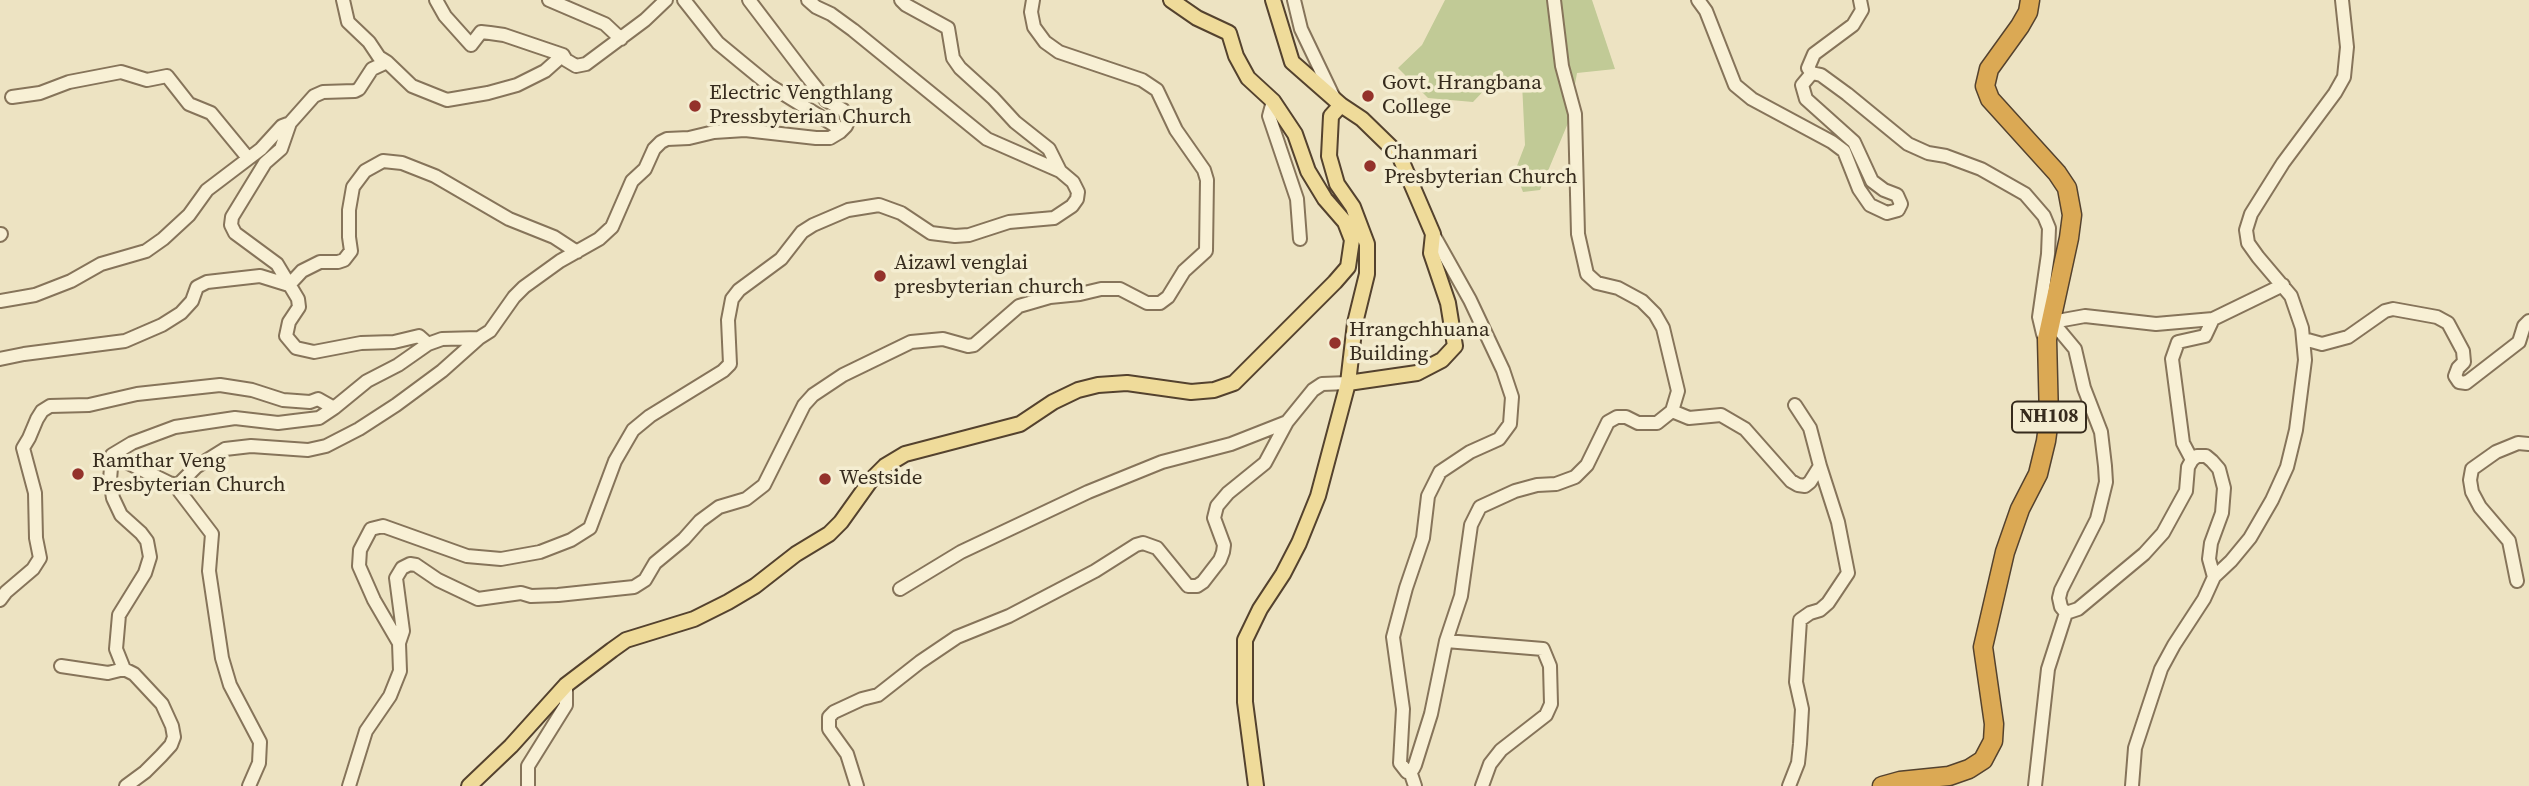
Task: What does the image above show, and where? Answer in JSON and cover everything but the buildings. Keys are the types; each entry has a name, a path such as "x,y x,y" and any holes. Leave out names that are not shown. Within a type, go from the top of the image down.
{"highway":[{"name":"NH108","path":"1882,786 1900,781 1949,776 1969,769 1983,760 1993,741 1994,724 1983,646 2005,552 2020,509 2038,474 2046,441 2049,419 2050,329 2069,238 2071,215 2070,198 2057,173 1990,99 1985,86 1989,69 2020,26 2028,12 2030,0"}],"main road":[{"path":"469,786 511,746 566,685 626,639 694,619 754,586 796,554 829,534 841,522 871,480 885,466 905,454 1020,424 1053,402 1078,390 1098,385 1127,383 1191,393 1214,390 1234,383 1342,274 1348,267 1352,240 1345,222 1325,199 1307,171 1295,134 1273,101 1248,78 1236,56 1229,33 1197,18 1171,0"},
{"path":"1273,0 1292,62 1338,103 1362,119 1399,155 1433,234 1432,253 1448,303 1455,346 1442,360 1417,373 1348,383"},
{"path":"1256,786 1245,702 1245,640 1260,609 1283,574 1310,518 1348,383 1355,323 1367,274 1367,244 1353,207 1337,184 1329,156 1331,116 1338,103"}],"street":[{"path":"344,0 348,22 369,42 379,57 412,86 447,100 517,85 545,71 563,55"},
{"path":"436,0 445,16 471,45 481,32 504,35 563,55 572,64 579,66 596,59 666,0"},
{"path":"549,0 605,24 621,39"},
{"path":"684,0 718,43 741,62 769,85 842,130"},
{"path":"178,485 196,467 225,449 251,446 308,450 326,446 388,411 442,372 490,331 524,287 612,227 632,181 645,169 654,149 667,139 745,131 830,138 842,130 849,119 843,110 827,100 749,0"},
{"path":"399,643 374,600 359,566 360,551 371,529 383,526 467,556 501,559 540,552 571,540 590,528 615,461 634,430 650,416 730,364 728,320 732,299 739,290 780,259 802,232 830,217 863,206 879,205 891,208 931,233 955,236 982,232 1009,222 1054,218 1072,206 1077,199 1078,192 1073,182 1060,171 987,139 853,30 808,0"},
{"path":"901,0 948,28 953,58 960,68 1015,122 1049,149 1060,171"},
{"path":"349,786 366,731 390,696 400,671 399,643 404,631 396,578 402,568 410,564 416,565 438,580 478,599 521,593 531,596 634,587 645,580 660,558 710,513 746,499 764,485 804,405 813,395 843,375 911,342 943,339 974,345 1019,306 1050,297 1101,289 1120,289 1147,303 1160,303 1168,297 1184,271 1206,251 1207,180 1204,170 1176,130 1157,89 1142,80 1059,52 1045,42 1034,27 1031,12 1033,0"},
{"path":"1294,0 1301,29 1338,103"},
{"path":"1410,771 1422,746 1431,714 1446,641 1461,596 1471,524 1480,507 1516,491 1536,485 1556,484 1574,477 1587,466 1608,422 1617,417 1626,417 1638,423 1657,423 1672,411 1678,391 1663,328 1656,314 1642,301 1618,288 1598,283 1587,274 1578,234 1576,114 1562,66 1554,0"},
{"path":"1698,0 1706,11 1735,85 1752,99 1838,146 1844,151 1859,189 1870,205 1894,213 1901,204 1897,195 1884,191 1872,181 1854,142 1806,99 1802,85 1812,73"},
{"path":"1860,0 1862,10 1853,25 1814,54 1808,68 1840,89 1908,144 1981,169 2014,186 2036,205 2045,216 2049,228 2039,317 2043,334 2085,316 2155,324 2213,319 2283,285"},
{"path":"2132,786 2135,748 2161,670 2204,599 2214,576 2250,538 2287,467 2296,430 2305,360 2304,339 2297,309 2283,285 2248,243 2246,230 2250,214 2344,77 2347,47 2342,0"},
{"path":"387,62 372,69 362,86 355,91 324,92 314,96 290,123 281,149 265,163 232,217 231,225 235,233 277,264 300,303 286,336 296,348 314,352 344,345 394,342 419,336 428,344"},
{"path":"12,97 40,93 69,82 121,72 147,80 167,76 189,104 211,113 248,158"},
{"path":"1273,101 1269,116 1297,199 1300,239"},
{"path":"0,301 35,295 71,281 101,264 146,251 189,215 207,190 261,149 282,126 290,123"},
{"path":"289,285 302,271 320,262 338,262 349,256 351,192 365,171 383,161 412,166 447,181 501,215 554,237 577,252"},
{"path":"1410,771 1404,771 1401,763 1403,709 1393,637 1423,538 1428,495 1440,472 1470,452 1499,439 1510,424 1512,397 1487,335 1433,234"},
{"path":"0,359 125,341 162,325 181,313 192,301 197,287 207,282 260,276 289,285"},
{"path":"2304,339 2322,344 2348,337 2385,311 2393,309 2437,317 2448,323 2461,346 2464,362 2455,376 2459,382 2466,383 2519,342 2524,326 2529,321"},
{"path":"2192,460 2183,443 2172,359 2178,342 2205,336 2213,319"},
{"path":"2050,329 2060,331 2075,349 2084,388 2101,432 2106,482 2097,519 2061,590 2059,598 2066,613"},
{"path":"124,669 116,649 118,615 145,573 150,557 147,541 121,515 113,498 109,472 112,455 131,443 175,427 235,418 278,423 319,418 367,381 398,365 428,344 442,339 479,338"},
{"path":"856,786 847,754 829,729 829,717 834,712 878,695 957,637 1009,616 1095,571 1136,545 1143,543 1157,548 1188,586 1197,586 1220,560 1223,552 1224,545 1214,518 1217,506 1228,493 1265,463 1287,422 1317,386 1348,383"},
{"path":"0,600 33,569 40,558 36,538 35,493 23,448 37,419 50,406 89,405 137,394 220,385 252,390 283,400 310,402 318,399 334,408"},
{"path":"1789,786 1798,763 1800,744 1802,709 1797,682 1800,620 1828,603 1848,573 1838,522 1810,428 1795,405"},
{"path":"1672,411 1689,418 1721,415 1745,429 1795,484 1805,485 1820,466"},
{"path":"900,589 961,552 1088,492 1162,462 1231,444 1287,422"},
{"path":"2517,581 2509,541 2480,507 2472,492 2470,480 2472,469 2496,452 2518,443 2529,444"},
{"path":"112,455 178,485"},
{"path":"2066,613 2078,609 2144,554 2163,533 2186,491 2188,467 2197,456 2206,456 2219,469 2224,488 2222,513 2211,543 2209,559 2214,576"},
{"path":"178,485 180,492 212,534 209,571 222,658 230,685 260,742 259,763 249,786"},
{"path":"2035,786 2048,669 2066,613"},
{"path":"1446,641 1543,649 1550,666 1551,704 1546,715 1501,750 1490,764 1482,786"},
{"path":"61,666 108,673 124,669 134,674 162,704 173,726 174,737 161,757 126,786"},
{"path":"528,786 528,766 566,705 566,685"},
{"path":"1410,771 1415,786"}],"green space":[{"path":"1445,0 1592,0 1615,69 1577,73 1568,123 1540,190 1523,192 1515,171 1525,145 1522,83 1493,81 1473,102 1428,98 1398,68 1422,45"}],"place":[{"name":"Govt. Hrangbana College","path":"1368,96"},
{"name":"Electric Vengthlang Pressbyterian Church","path":"695,106"},
{"name":"Chanmari Presbyterian Church","path":"1370,166"},
{"name":"Aizawl venglai presbyterian church","path":"880,276"},
{"name":"Hrangchhuana Building","path":"1335,343"},
{"name":"Ramthar Veng Presbyterian Church","path":"78,474"},
{"name":"Westside","path":"825,479"}]}
